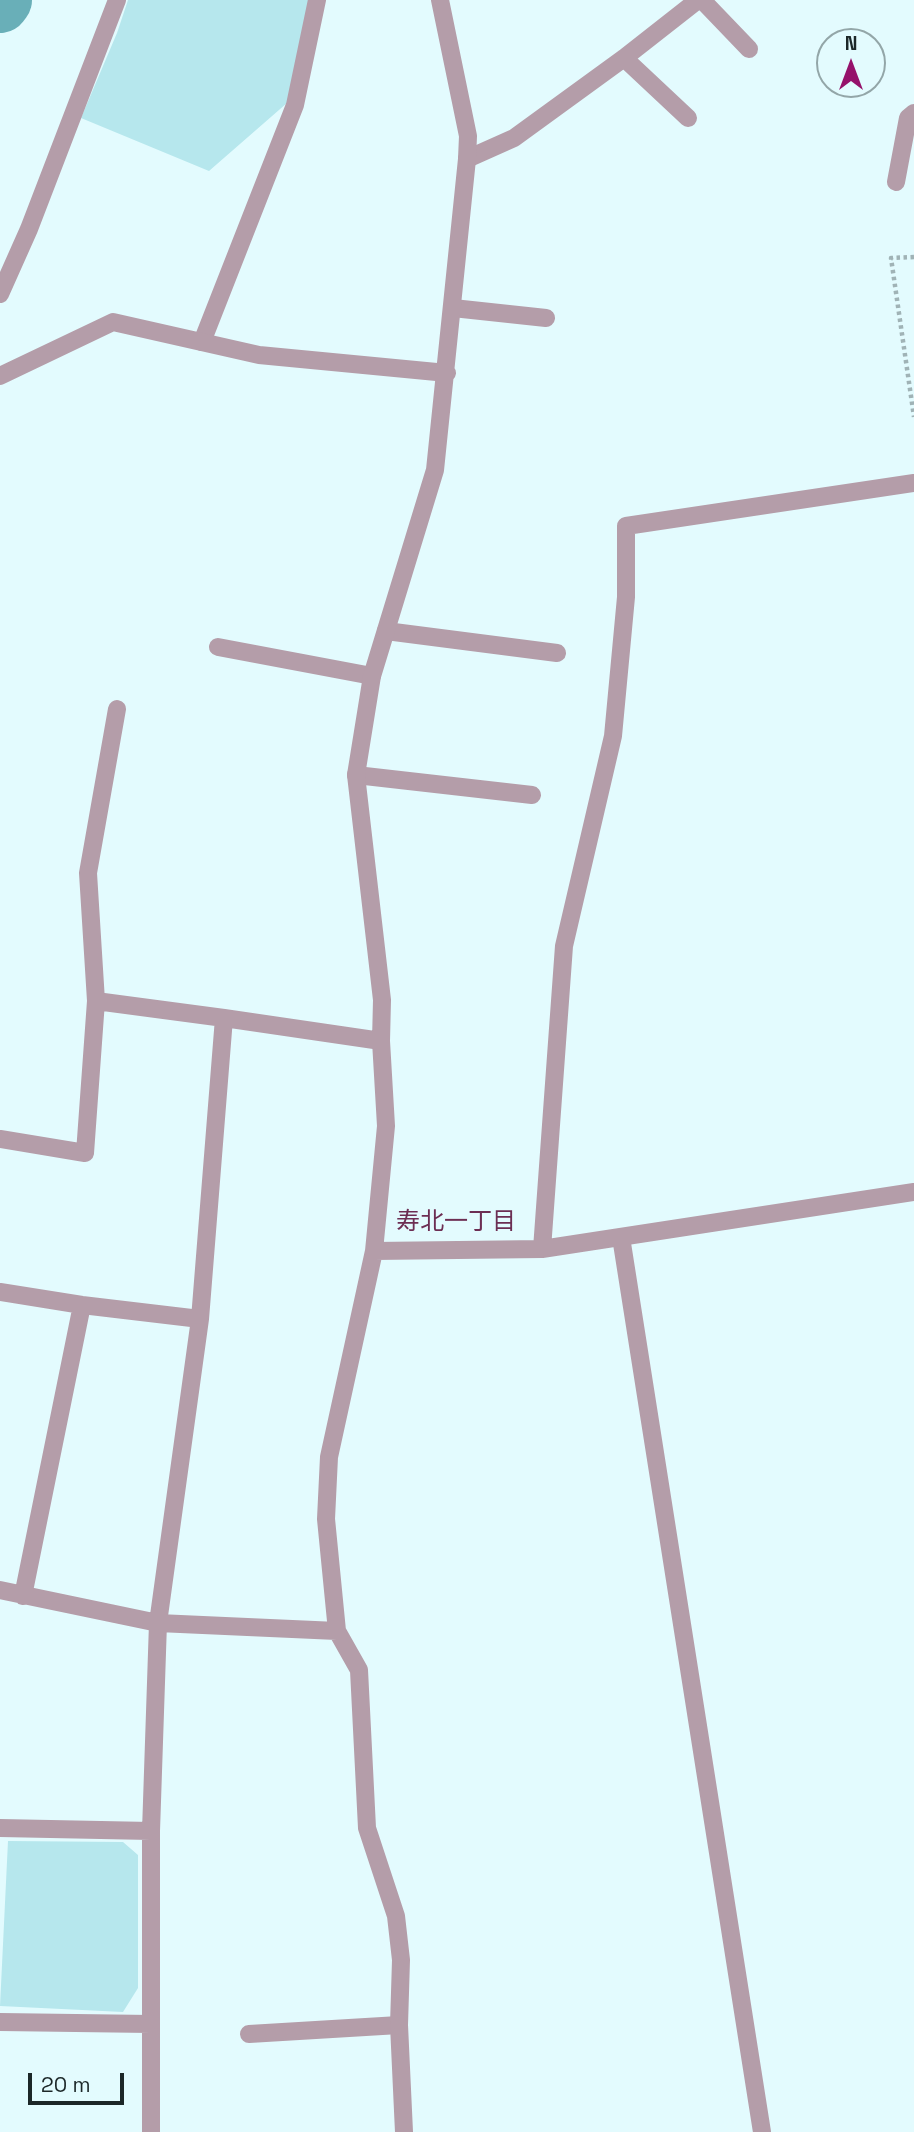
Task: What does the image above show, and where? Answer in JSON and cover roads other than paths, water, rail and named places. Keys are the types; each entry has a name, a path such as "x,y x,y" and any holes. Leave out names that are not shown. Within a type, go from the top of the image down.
{"street":[{"path":"0,294 34,217 117,0"},
{"path":"202,342 295,105 317,0"},
{"path":"404,2132 398,2025 401,1960 396,1916 367,1828 359,1670 337,1630 326,1519 329,1457 374,1251 386,1126 381,1041 382,1000 356,775 372,676 435,470 467,159 468,136 440,0"},
{"path":"467,159 514,138 700,0 749,49"},
{"path":"624,58 688,118"},
{"path":"896,182 908,118 914,113"},
{"path":"453,308 545,318"},
{"path":"0,376 113,322 259,355 447,373"},
{"path":"542,1249 564,946 612,736 626,597 626,526 914,483"},
{"path":"386,631 557,653"},
{"path":"218,647 372,676"},
{"path":"0,1139 85,1153 96,1000 88,873 117,709"},
{"path":"356,775 532,795"},
{"path":"96,1000 381,1041"},
{"path":"152,2132 150,1831 158,1623 200,1319 225,1018"},
{"path":"374,1251 542,1249 914,1192"},
{"path":"621,1237 762,2132"},
{"path":"0,1292 200,1319"},
{"path":"23,1595 82,1305"},
{"path":"0,1590 158,1623 337,1630"},
{"path":"0,1828 150,1831"},
{"path":"0,2022 151,2024"},
{"path":"248,2034 398,2025"}],"waterway":[{"path":"0,4 3,0"}],"district":[{"name":"寿北一丁目","path":"456,1222"}]}
